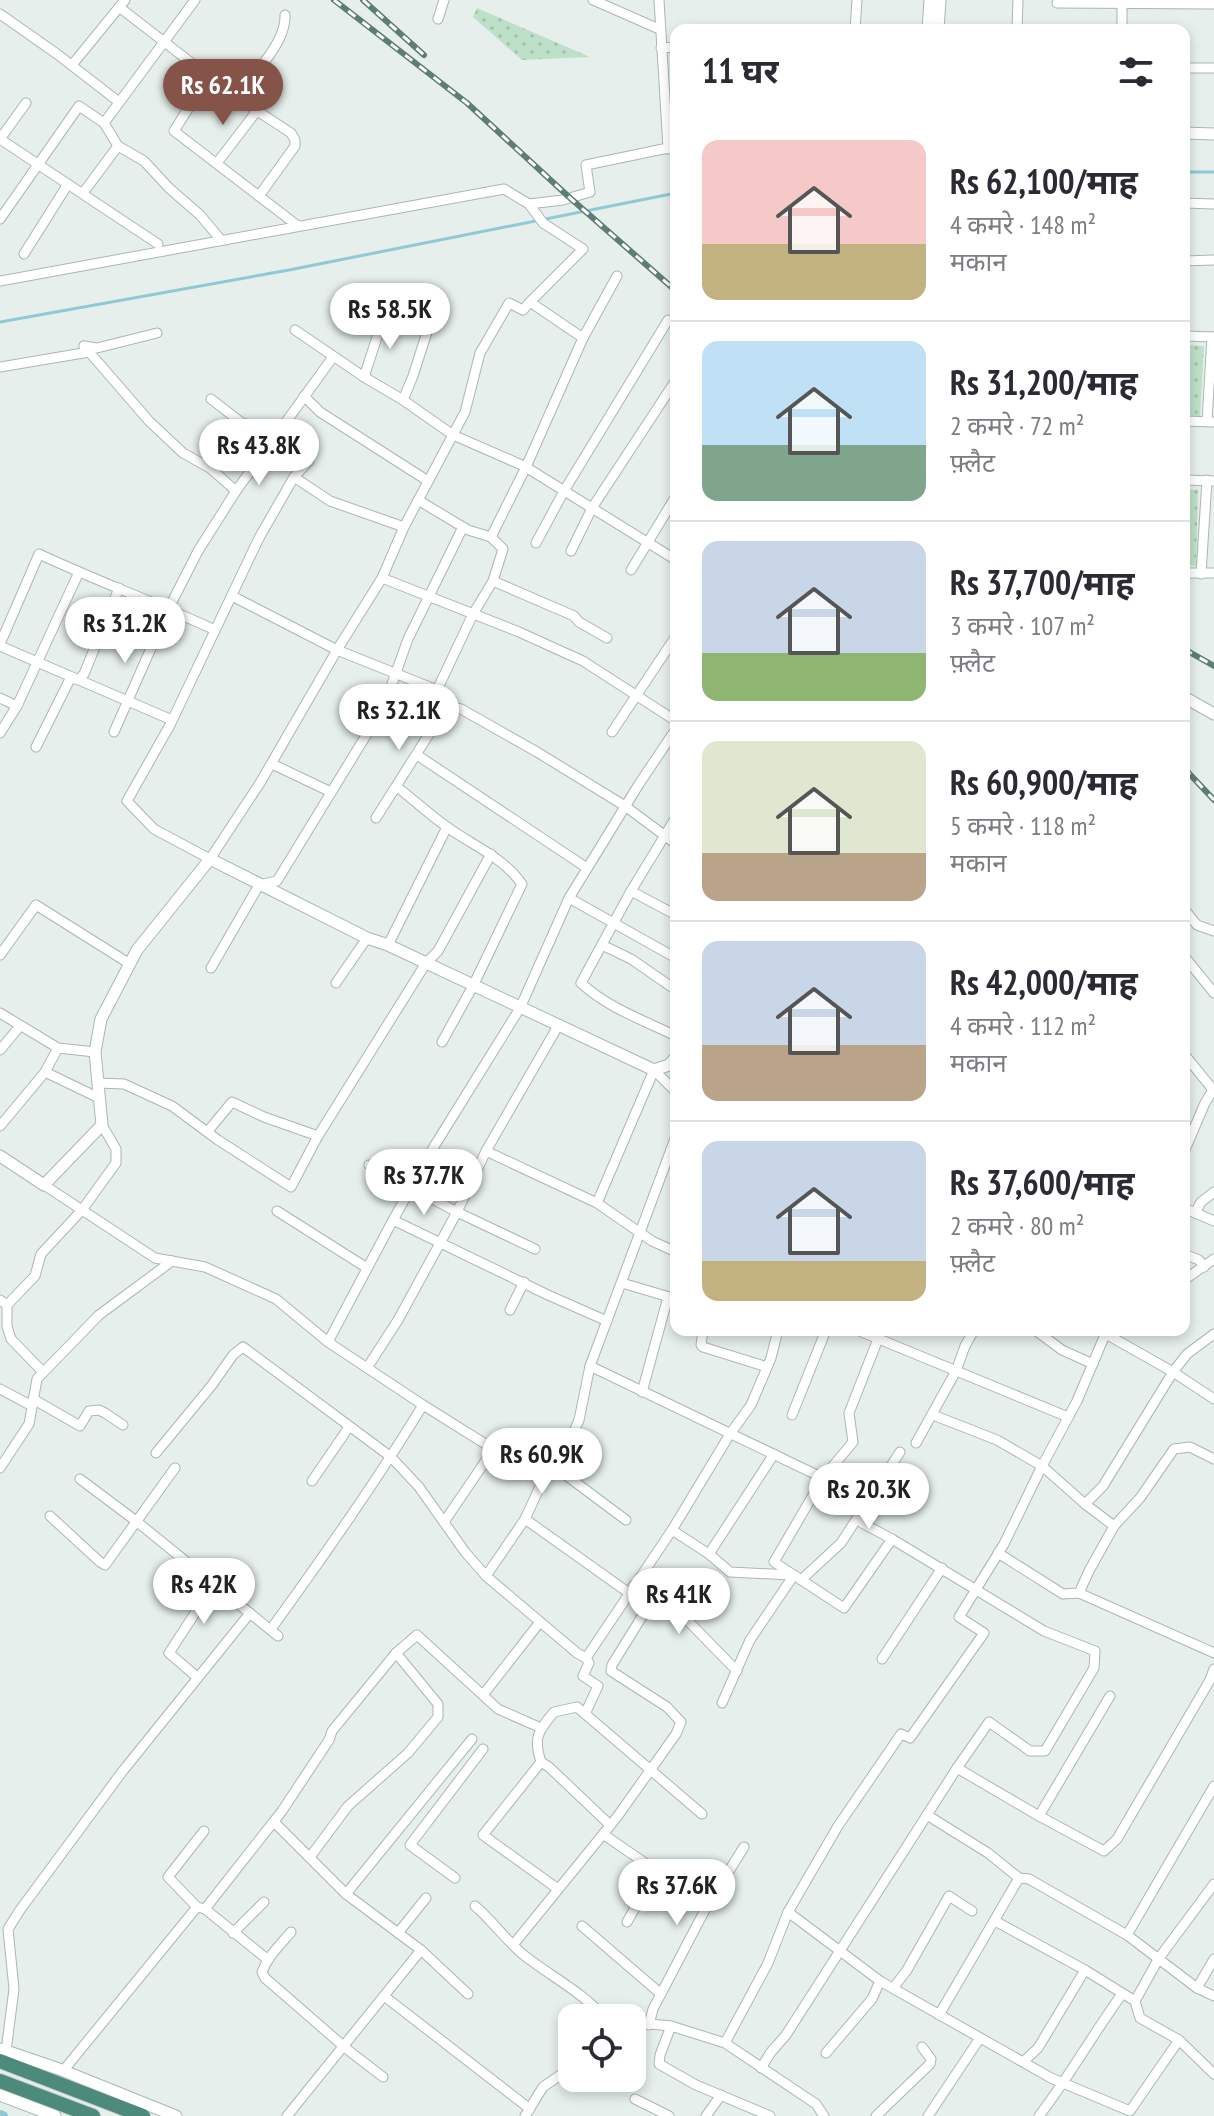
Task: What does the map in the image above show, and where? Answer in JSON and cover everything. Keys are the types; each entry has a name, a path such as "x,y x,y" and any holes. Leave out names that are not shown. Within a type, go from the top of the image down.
{"highway":[{"path":"2,2054 143,2116"},
{"path":"0,2081 93,2116"}],"street":[{"path":"104,123 195,0"},
{"path":"438,19 444,0"},
{"path":"593,0 659,29"},
{"path":"659,0 659,29 670,130"},
{"path":"855,24 857,0"},
{"path":"928,24 930,0"},
{"path":"938,24 940,0"},
{"path":"1017,24 1018,0"},
{"path":"1122,1 1122,24"},
{"path":"1057,3 1122,1 1214,4"},
{"path":"72,65 122,4 208,77 291,133 295,146 259,196"},
{"path":"0,14 119,102"},
{"path":"233,95 253,76 277,42 285,15"},
{"path":"661,48 670,47"},
{"path":"1190,68 1214,68"},
{"path":"208,77 174,131 298,226"},
{"path":"26,103 0,139 158,244"},
{"path":"0,219 79,106 104,123 118,146 144,161 200,215 221,240"},
{"path":"217,163 256,112"},
{"path":"1190,133 1214,134"},
{"path":"83,193 118,146"},
{"path":"529,204 563,200 590,192 586,165 670,148"},
{"path":"24,254 68,184"},
{"path":"0,281 504,189 529,204 543,223 583,249 523,310 509,303 480,353 465,412 404,527 382,578 272,764 210,859 137,950 101,1019 95,1052 99,1098 102,1125 116,1149 116,1163 82,1210 41,1254 35,1276 3,1302 11,1339 43,1372"},
{"path":"1190,203 1214,204"},
{"path":"1190,261 1214,260"},
{"path":"491,537 583,338 617,276"},
{"path":"403,400 437,301"},
{"path":"530,302 583,338"},
{"path":"364,377 384,316"},
{"path":"536,543 668,320"},
{"path":"295,330 453,435 526,467 670,556"},
{"path":"84,346 97,348 157,333"},
{"path":"1190,336 1213,337 1210,421"},
{"path":"0,367 89,352 84,346"},
{"path":"84,346 149,421 183,453 210,468 236,491"},
{"path":"114,732 198,551 236,491 333,357"},
{"path":"571,551 592,508 670,389"},
{"path":"304,396 320,412 428,481"},
{"path":"211,399 242,423 263,434 271,443"},
{"path":"210,468 242,423"},
{"path":"309,461 294,477 259,538 172,720 127,801 154,829 259,885 654,1070 670,1086"},
{"path":"294,477 330,501 404,527"},
{"path":"1201,574 1210,480"},
{"path":"418,500 468,530 491,537 503,549 493,581 473,614 437,690"},
{"path":"631,570 670,506"},
{"path":"211,968 259,885 277,881 384,706 408,639 463,527"},
{"path":"172,720 0,645 39,554 215,630"},
{"path":"0,733 17,706 79,572"},
{"path":"1190,573 1214,573"},
{"path":"382,578 583,661 670,717"},
{"path":"493,581 574,616 607,638"},
{"path":"36,747 69,681 79,679 84,674 119,588"},
{"path":"236,598 337,650 437,690 448,704 537,752 625,806 670,840"},
{"path":"612,732 670,645"},
{"path":"0,698 17,706"},
{"path":"1190,700 1214,714"},
{"path":"376,818 448,704"},
{"path":"328,1342 411,1188 520,1008 569,898 670,738"},
{"path":"417,755 587,868"},
{"path":"272,764 331,792"},
{"path":"397,787 447,827 491,854 522,884 442,1042"},
{"path":"670,825 581,983 609,1005 670,1033"},
{"path":"388,945 447,827"},
{"path":"98,1083 124,1084 172,1106 291,1187 318,1136 426,963 438,951 491,854"},
{"path":"631,891 670,912"},
{"path":"569,898 670,955"},
{"path":"0,955 36,905 130,964"},
{"path":"1190,916 1197,925 1214,931"},
{"path":"336,983 367,938"},
{"path":"602,945 631,959 670,986"},
{"path":"1190,963 1214,993"},
{"path":"0,1013 58,1048 95,1052"},
{"path":"0,1050 20,1026"},
{"path":"367,1368 398,1320 441,1243 486,1151 558,1026"},
{"path":"0,1126 45,1072 58,1048"},
{"path":"1190,1061 1214,1089 1190,1139"},
{"path":"597,1203 654,1070 670,1064"},
{"path":"45,1072 99,1098"},
{"path":"208,1131 232,1102 318,1136"},
{"path":"44,1185 102,1125"},
{"path":"486,1151 597,1203 652,1241 670,1249"},
{"path":"486,1576 525,1519 543,1480 561,1460 579,1420 590,1366 670,1152"},
{"path":"0,1156 155,1258 205,1267 276,1299 328,1342 543,1480"},
{"path":"369,1165 535,1249"},
{"path":"1195,1213 1201,1202 1214,1192"},
{"path":"277,1211 367,1268"},
{"path":"1190,1211 1214,1221"},
{"path":"393,1220 607,1321"},
{"path":"1190,1256 1199,1260 1204,1267"},
{"path":"1190,1276 1214,1259"},
{"path":"0,1468 29,1424 37,1379 99,1315 172,1261"},
{"path":"510,1310 524,1282"},
{"path":"622,1283 670,1297"},
{"path":"642,1392 670,1304"},
{"path":"702,1336 703,1347 767,1367"},
{"path":"586,1658 751,1405 776,1336"},
{"path":"792,1415 824,1336"},
{"path":"871,1336 1068,1417"},
{"path":"916,1443 956,1371 971,1336"},
{"path":"1045,1336 1062,1350 1093,1364"},
{"path":"725,2043 768,1963 788,1912 838,1826 901,1734 910,1738 984,1633 959,1617 998,1553 1068,1417 1104,1336"},
{"path":"1113,1336 1214,1399"},
{"path":"1085,1504 1103,1486 1187,1354 1209,1337 1214,1346"},
{"path":"878,1339 849,1413 853,1442 823,1478 774,1562 844,1608 892,1539"},
{"path":"156,1453 233,1355 243,1347 391,1457 419,1487 486,1576 586,1658 589,1663 583,1676 598,1686 585,1714"},
{"path":"590,1366 823,1478"},
{"path":"0,1389 80,1426 89,1411 99,1410 123,1425"},
{"path":"80,1479 274,1632 423,1405"},
{"path":"933,1415 997,1440 1042,1466 1114,1526"},
{"path":"312,1481 349,1427"},
{"path":"1079,1593 1114,1526 1140,1498 1174,1449 1190,1447 1214,1459"},
{"path":"444,1522 493,1450"},
{"path":"722,1703 750,1640 797,1577 841,1543 900,1452"},
{"path":"709,1554 774,1454"},
{"path":"555,1467 626,1520"},
{"path":"50,1516 105,1565 175,1468"},
{"path":"525,1519 631,1589 667,1605 690,1623 737,1671"},
{"path":"761,2068 841,1952 989,1722 1030,1751 1045,1751 1094,1668 1095,1651 1044,1631 862,1523"},
{"path":"672,1530 730,1572 797,1577"},
{"path":"998,1553 1063,1594 1079,1593 1214,1653"},
{"path":"882,1659 942,1568"},
{"path":"197,1677 169,1653 214,1584"},
{"path":"513,1945 652,1771 681,1722 667,1707 611,1671 654,1597"},
{"path":"176,2116 63,2071 2,2054 14,1989 8,1929 119,1775 250,1613"},
{"path":"483,1695 540,1622"},
{"path":"63,2071 274,1822 332,1731 396,1653 417,1635 498,1709 541,1728"},
{"path":"310,1857 348,1806 408,1753 438,1717 438,1704 396,1653"},
{"path":"957,1768 1104,1851 1117,1839 1214,1669"},
{"path":"1039,1816 1110,1696"},
{"path":"610,1825 541,1762 535,1744 541,1728 554,1712 577,1707 702,1814"},
{"path":"346,1894 472,1739"},
{"path":"410,1845 483,1749"},
{"path":"541,1762 483,1835 558,1889"},
{"path":"1127,1935 1214,1786"},
{"path":"927,1815 988,1853 1019,1878 1029,1879 1127,1935 1197,1988 1214,1996"},
{"path":"274,1822 346,1894 421,1950 468,1994"},
{"path":"204,1831 168,1877 201,1908 267,1959"},
{"path":"395,1833 455,1878"},
{"path":"603,1834 707,1906"},
{"path":"649,2025 653,2009 707,1906 744,1847"},
{"path":"627,1922 656,1871"},
{"path":"939,2015 1019,1878"},
{"path":"1135,2001 1159,1958 1214,1884"},
{"path":"894,1987 949,1896 972,1911"},
{"path":"398,1933 426,1898"},
{"path":"233,1933 264,1902"},
{"path":"475,1906 524,1955 593,2004"},
{"path":"788,1912 880,1981 1023,2062 1128,2114 1179,2040"},
{"path":"995,1921 1135,2001 1140,2018 1179,2040 1214,2074"},
{"path":"582,1926 661,1994"},
{"path":"291,1932 267,1959 262,1972 265,1978 383,2077"},
{"path":"287,2116 421,1950"},
{"path":"1197,1988 1214,1959"},
{"path":"1023,2062 1038,2048 1085,1970"},
{"path":"826,2053 872,1999 880,1981"},
{"path":"1039,2116 1122,1994"},
{"path":"384,1996 527,2112 543,2087 558,2077"},
{"path":"646,2024 671,2026 725,2043 816,2104 824,2116"},
{"path":"671,2026 659,2064 696,2085 770,2116"},
{"path":"928,2116 980,2038"},
{"path":"876,2116 930,2064 931,2059 922,2047"},
{"path":"0,2095 55,2116"},
{"path":"706,2116 721,2095"},
{"path":"635,2099 669,2116"}],"green space":[{"path":"477,8 590,57 522,60 473,17"},
{"path":"1190,345 1204,346 1200,418 1190,417"},
{"path":"1190,489 1198,490 1196,566 1190,566"}],"waterway":[{"path":"1190,172 1214,172"},
{"path":"0,322 289,270 670,194"}],"railway":[{"path":"334,0 467,103 670,286"},
{"path":"363,0 424,55"},
{"path":"1190,652 1214,666"},
{"path":"1190,774 1214,800"}]}
